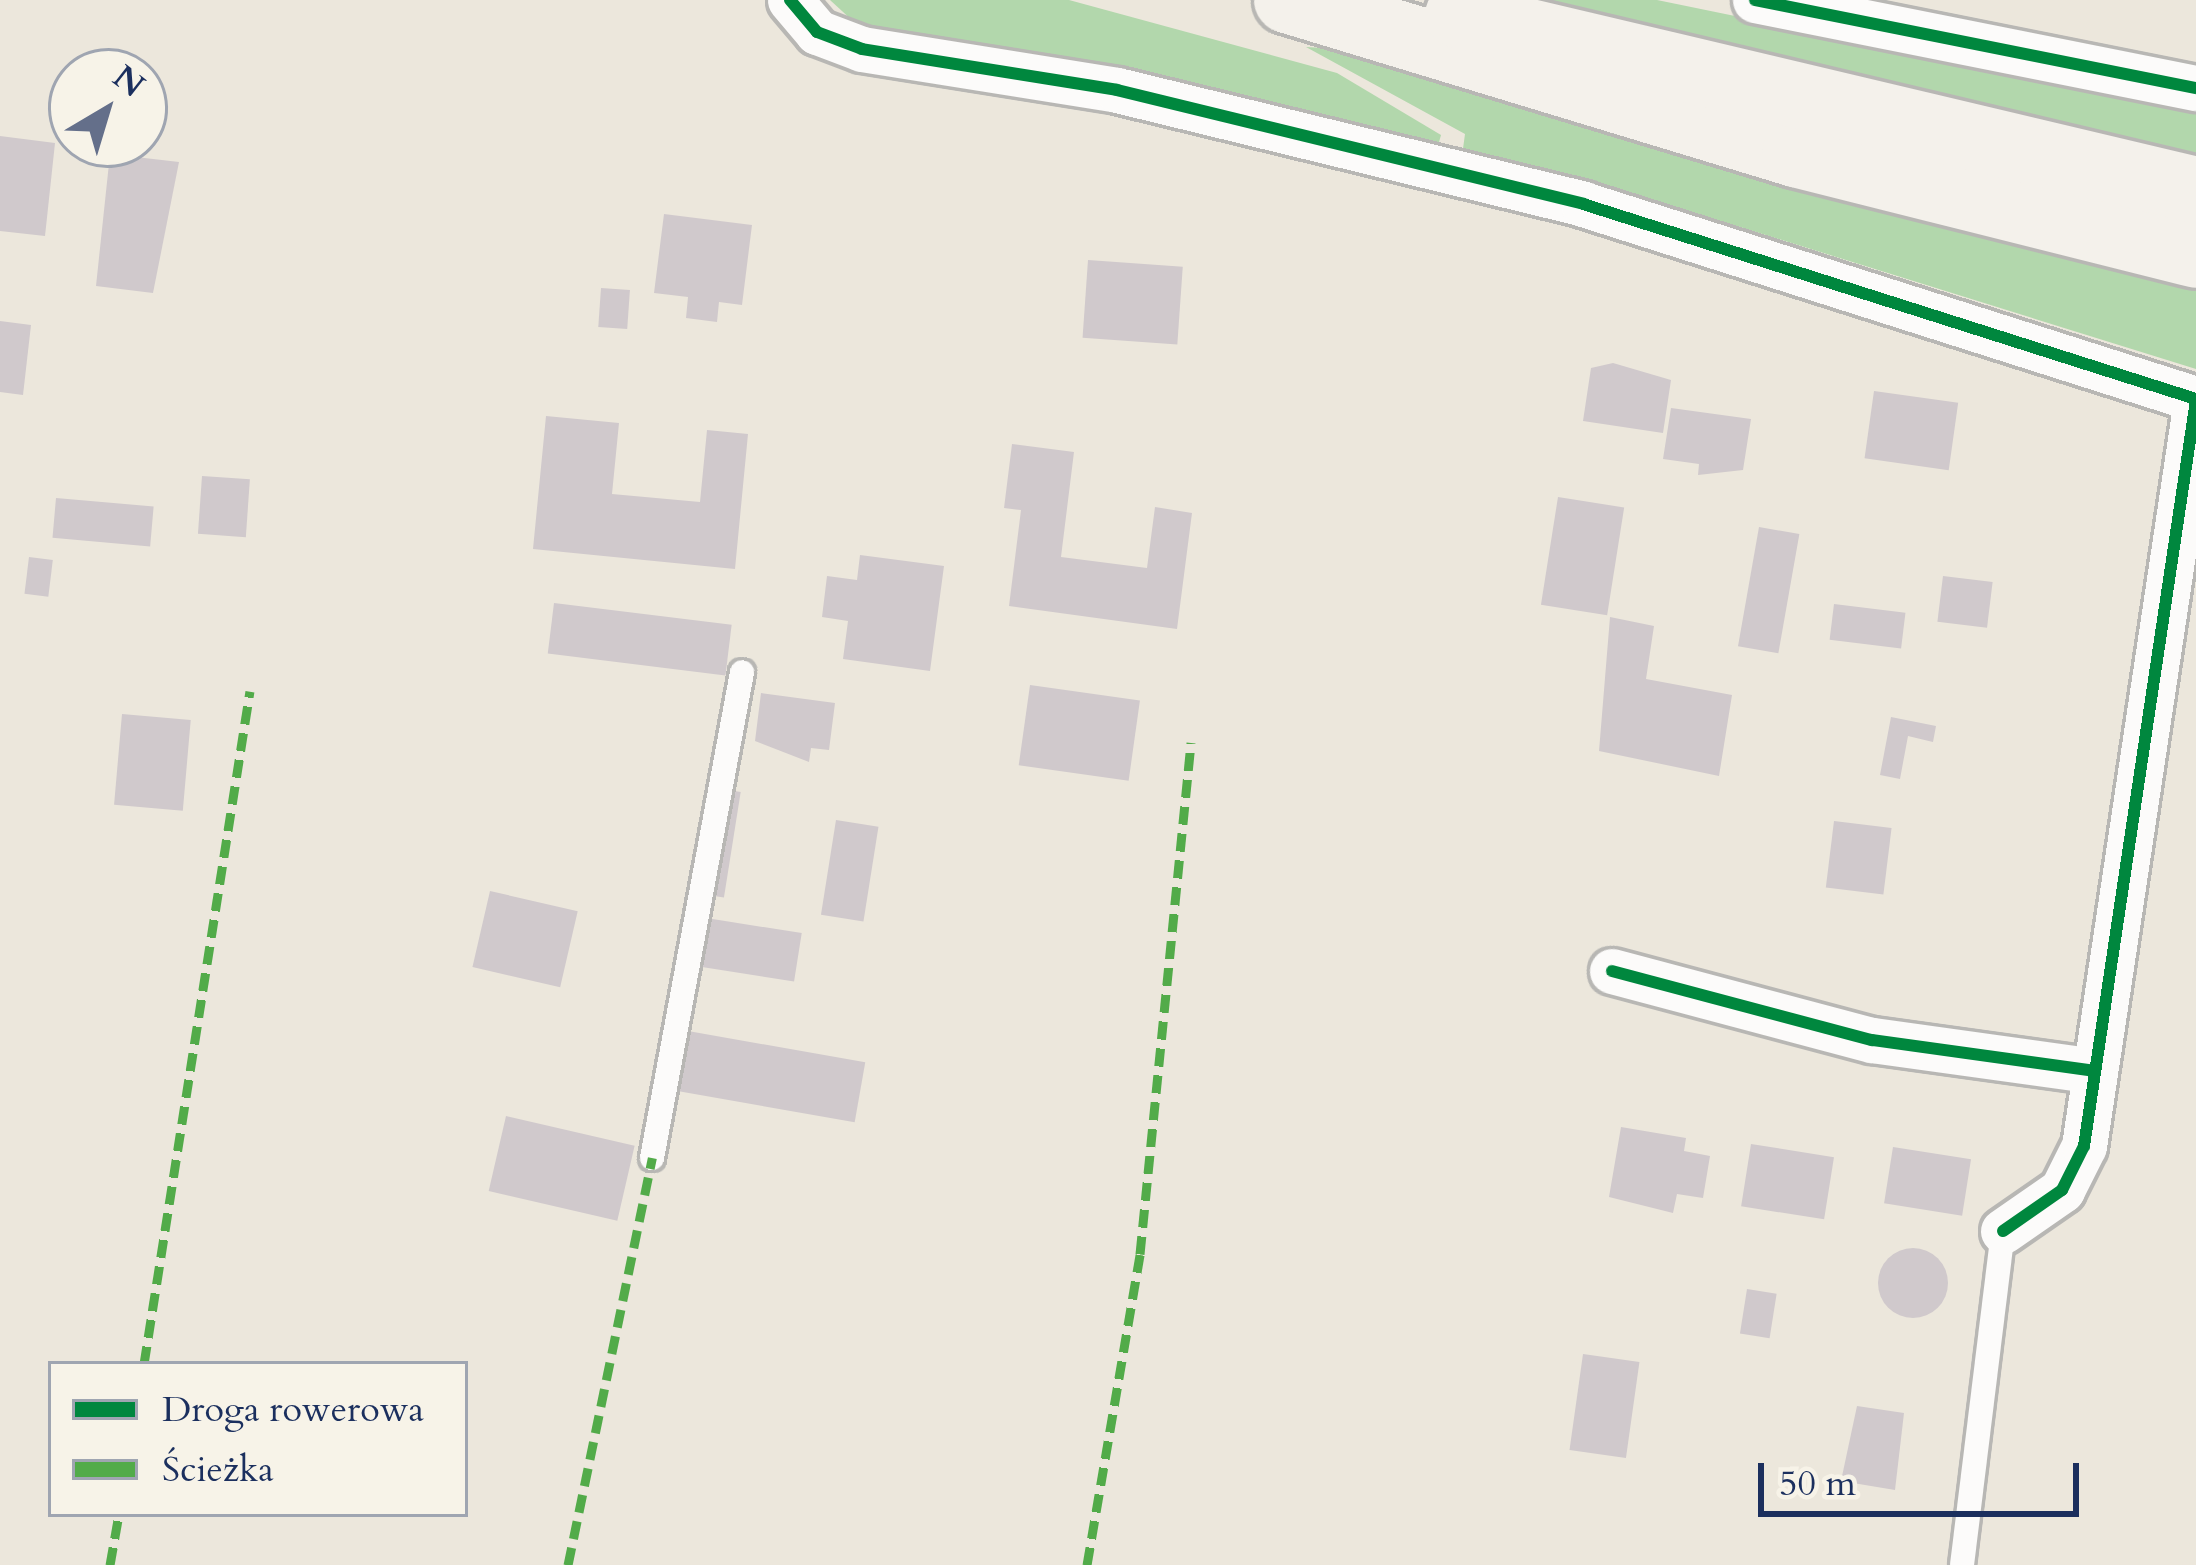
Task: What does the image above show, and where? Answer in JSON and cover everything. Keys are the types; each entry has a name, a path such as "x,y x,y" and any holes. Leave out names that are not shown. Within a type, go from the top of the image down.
{"main road":[{"path":"1287,0 1795,154 2196,255"},
{"path":"1375,0 1609,44 2196,190"}],"street":[{"path":"790,0 817,32 862,49 1117,90 1582,204 2196,400 2084,1146 2062,1190 2003,1232"},
{"path":"1755,0 2196,88"},
{"path":"1612,971 1872,1040 2095,1071"}],"lane":[{"path":"652,1158 742,672"},
{"path":"1962,1565 2003,1232"}],"green space":[{"path":"830,0 1069,0 1337,73 1441,135 1436,153 855,23"},
{"path":"1494,0 1657,0 2196,111 2196,165"},
{"path":"1306,47 1396,52 1785,184 2196,288 2196,369 1740,227 1462,156 1465,134"}],"building":[{"path":"0,136 48,142 48,168 52,168 45,236 0,231"},
{"path":"168,161 179,162 153,293 96,286 109,168 168,168"},
{"path":"664,214 752,225 742,305 719,302 717,322 686,318 688,297 654,293"},
{"path":"1088,260 1183,267 1177,344 1083,338"},
{"path":"601,288 630,290 627,329 598,327"},
{"path":"0,321 31,325 23,395 0,392"},
{"path":"1613,363 1671,380 1663,433 1583,421 1591,368"},
{"path":"1874,391 1958,403 1949,470 1865,458"},
{"path":"1671,408 1751,419 1743,470 1698,475 1699,464 1663,459"},
{"path":"546,416 619,423 612,494 700,502 707,430 748,434 735,569 533,549"},
{"path":"1012,444 1074,452 1061,557 1147,568 1155,507 1192,513 1177,629 1009,606 1021,510 1004,508"},
{"path":"202,476 250,479 246,537 198,534"},
{"path":"1558,497 1624,507 1607,615 1541,605"},
{"path":"56,498 154,507 150,546 53,538"},
{"path":"1759,527 1799,534 1778,653 1738,646"},
{"path":"860,555 944,566 930,671 843,659 848,621 822,617 827,576 857,580"},
{"path":"29,557 53,560 48,597 24,594"},
{"path":"1943,576 1993,582 1987,628 1937,622"},
{"path":"554,603 732,625 725,675 548,654"},
{"path":"1834,604 1905,613 1901,649 1830,640"},
{"path":"1610,617 1654,626 1646,679 1732,695 1719,776 1599,751"},
{"path":"1030,685 1140,700 1129,781 1019,765"},
{"path":"761,693 835,703 829,750 811,748 809,762 755,741"},
{"path":"122,714 191,720 183,811 114,805"},
{"path":"1891,717 1936,726 1933,742 1908,736 1900,779 1880,775"},
{"path":"716,788 741,792 724,898 699,894"},
{"path":"836,820 878,827 863,922 821,915"},
{"path":"1834,821 1892,828 1883,895 1826,888"},
{"path":"490,891 578,911 560,987 472,967"},
{"path":"700,917 802,933 794,982 692,965"},
{"path":"688,1031 865,1062 855,1122 677,1091"},
{"path":"506,1116 635,1146 617,1221 489,1191"},
{"path":"1621,1127 1686,1138 1684,1151 1710,1156 1703,1198 1677,1194 1673,1213 1609,1197"},
{"path":"1751,1144 1834,1157 1824,1219 1741,1206"},
{"path":"1893,1147 1971,1159 1962,1216 1884,1203"},
{"path":"1913,1248 1938,1258 1948,1283 1938,1308 1913,1318 1888,1308 1878,1283 1888,1258"},
{"path":"1747,1289 1777,1294 1770,1338 1740,1333"},
{"path":"1583,1354 1639,1362 1626,1458 1570,1450"},
{"path":"1857,1406 1904,1413 1895,1490 1841,1481"}],"marked path":[{"path":"144,1361 250,691"},
{"path":"1087,1565 1140,1254 1191,743"},
{"path":"568,1565 652,1158"},
{"path":"110,1565 118,1517"}],"cycle path":[{"path":"790,0 817,32 862,49 1117,90 1583,204 2196,399"},
{"path":"1755,0 2196,88"},
{"path":"2003,1231 2062,1190 2084,1146 2196,400"},
{"path":"1612,971 1872,1040 2095,1071"}]}
